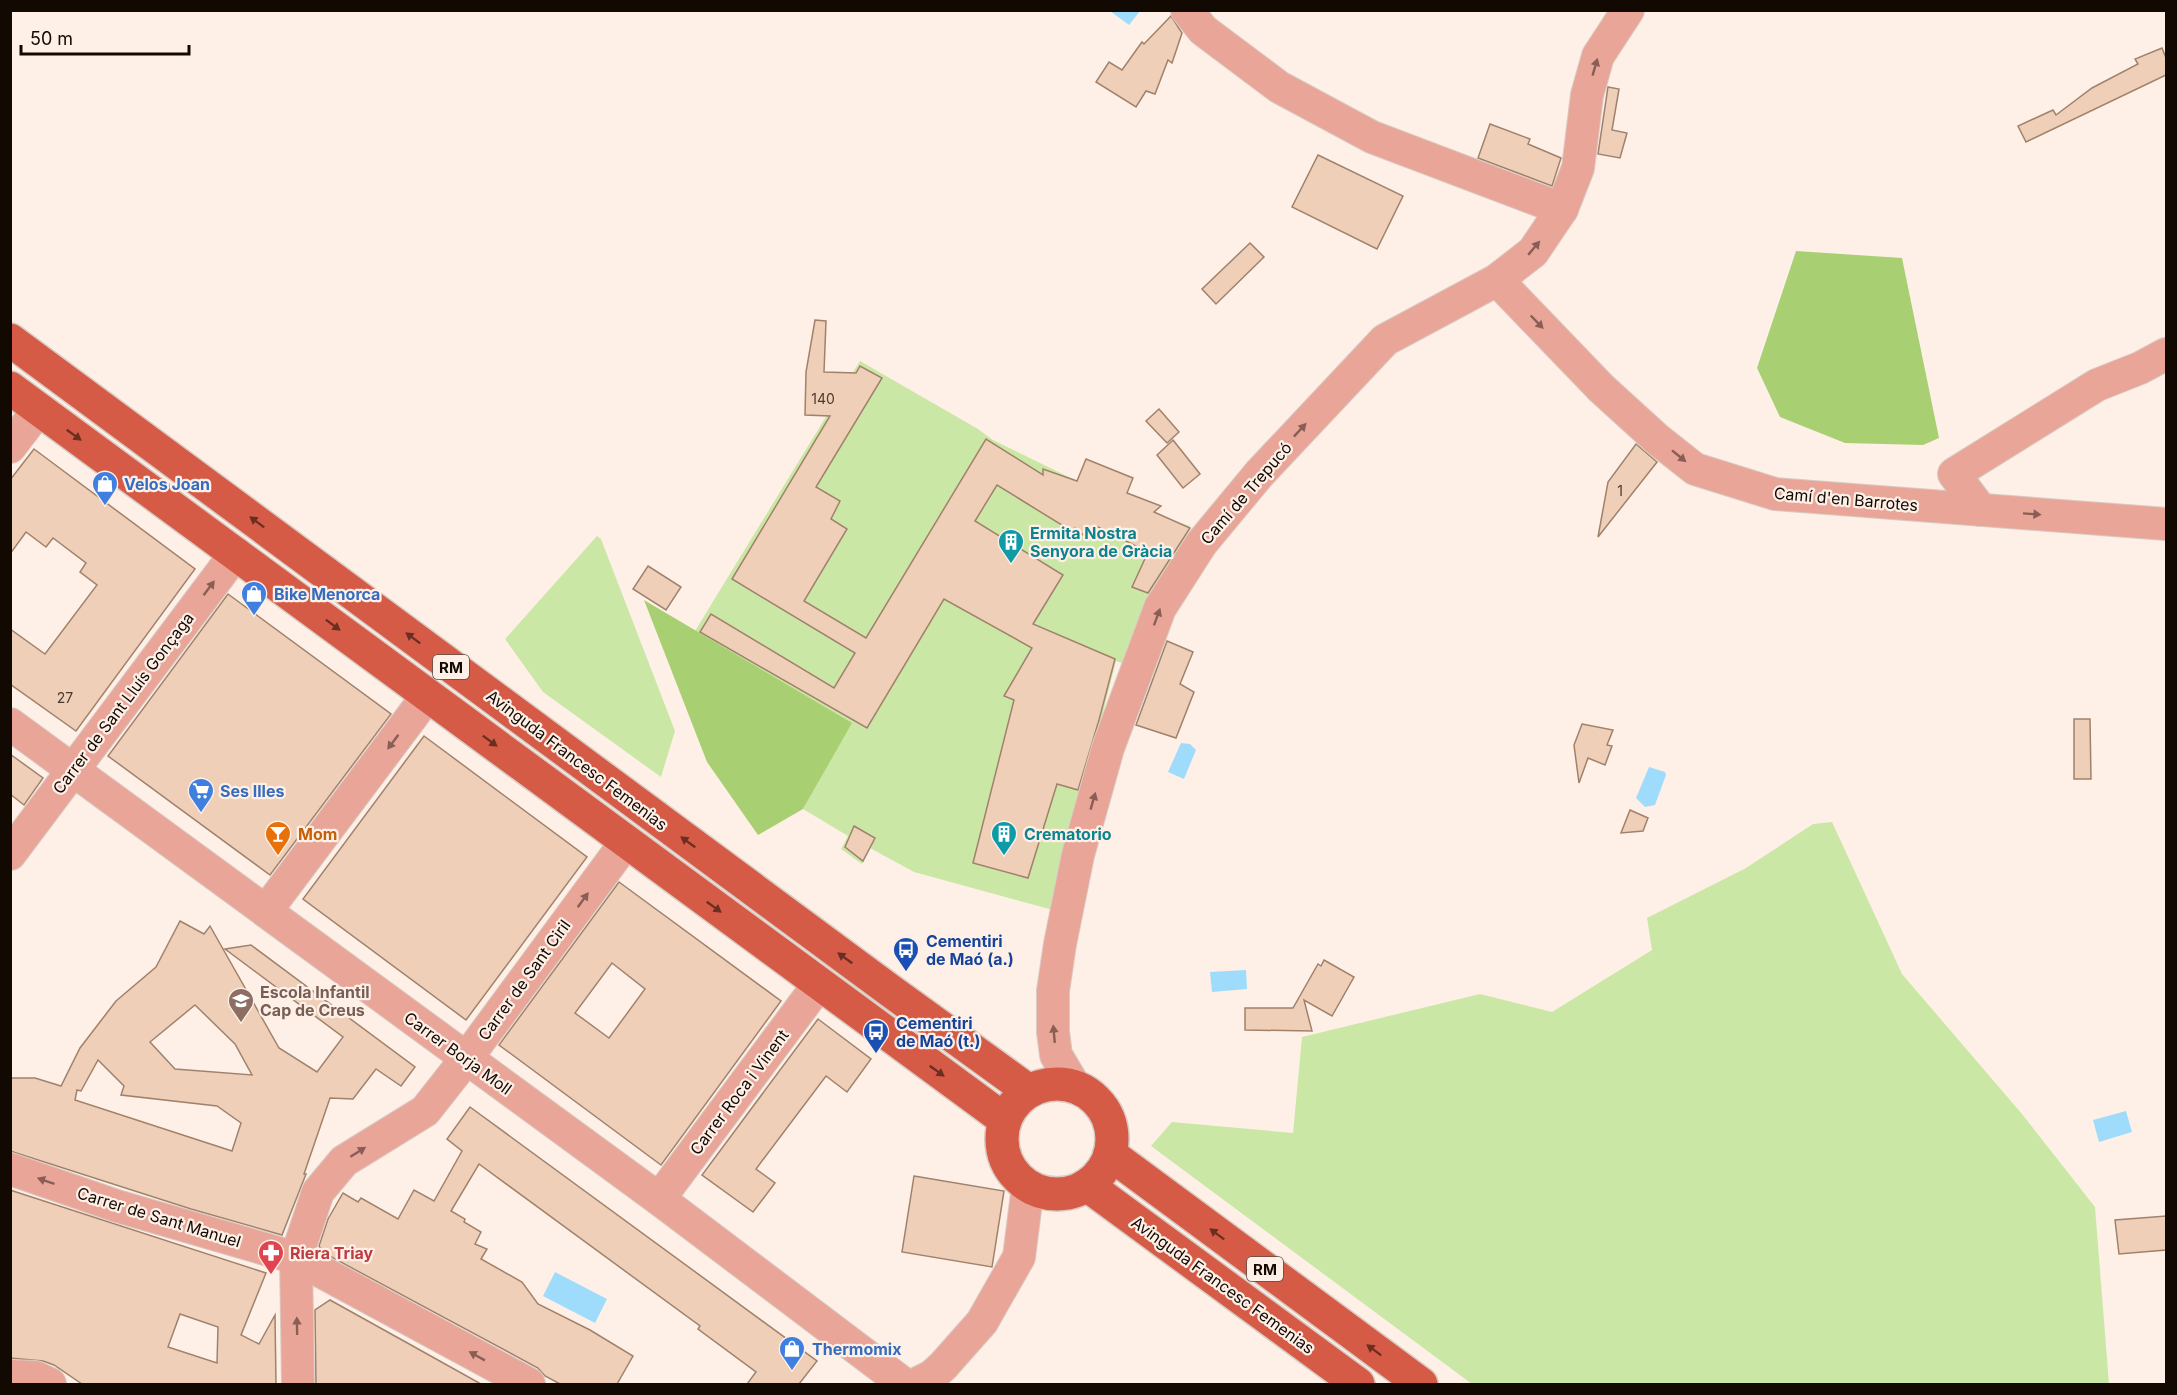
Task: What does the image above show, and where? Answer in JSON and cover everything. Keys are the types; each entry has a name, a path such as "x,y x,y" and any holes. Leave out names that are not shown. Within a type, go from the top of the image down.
{"main road":[{"name":"Avinguda Francesc Femenias","path":"10,340 873,979 1029,1091"},
{"name":"RM","path":"10,388 1005,1120"},
{"path":"1059,1084 1075,1087 1096,1101 1109,1121 1112,1138 1110,1154 1101,1172 1087,1185 1068,1192 1048,1193 1028,1186 1017,1176 1005,1157 1002,1135 1005,1120 1011,1109 1029,1091 1044,1085 1059,1084"},
{"name":"RM","path":"1110,1154 1421,1384"},
{"name":"Avinguda Francesc Femenias","path":"1087,1185 1358,1384"}],"street":[{"path":"1187,10 1203,30 1279,87 1351,126 1372,137 1562,208"},
{"name":"Camí de Trepucó","path":"1075,1087 1056,1055 1053,1032 1053,991 1060,944 1077,855 1108,748 1160,608 1201,544 1259,474 1385,340 1497,280 1533,252 1562,208 1578,168 1587,95 1598,56 1628,10"},
{"name":"Camí d'en Barrotes","path":"1497,280 1600,388 1657,439 1695,469 1775,494 2166,524"},
{"path":"1981,510 1954,474 2097,385 2140,368 2166,354"},
{"path":"10,447 39,409"},
{"name":"Carrer de Sant Lluís Gonçaga","path":"10,854 236,553"},
{"path":"266,911 428,695"},
{"name":"Carrer Borja Moll","path":"10,724 659,1199 904,1384"},
{"name":"Carrer de Sant Ciril","path":"298,1384 296,1258 318,1192 344,1161 425,1111 626,842"},
{"name":"Carrer Roca i Vinent","path":"659,1199 819,984"},
{"name":"Carrer de Sant Manuel","path":"10,1169 117,1206 296,1258 529,1384"},
{"path":"916,1384 932,1376 943,1366 982,1322 1019,1257 1028,1186"},
{"path":"10,1376 35,1377 50,1384"}],"green space":[{"path":"1796,251 1902,258 1939,438 1923,445 1845,443 1780,417 1757,368"},
{"path":"860,361 993,440 1122,503 1190,526 1130,666 1116,661 1053,910 914,872 870,848 862,864 841,849 848,836 803,809 851,723 695,631"},
{"path":"597,536 601,539 675,731 661,777 543,692 505,639"},
{"path":"644,600 852,723 803,809 758,835 707,762"},
{"path":"1832,822 1902,974 2022,1114 2095,1207 2109,1384 1472,1384 1151,1146 1172,1122 1293,1133 1302,1037 1480,994 1552,1012 1652,950 1647,918 1746,868 1813,824"}],"water":[{"path":"1110,11 1140,11 1129,25"},
{"path":"1181,743 1190,744 1196,750 1184,779 1168,772"},
{"path":"1649,767 1665,772 1666,775 1655,805 1645,807 1636,798"},
{"path":"1246,970 1247,989 1212,992 1210,972"},
{"path":"2126,1111 2132,1132 2099,1142 2093,1120"},
{"path":"555,1272 607,1299 595,1323 543,1296"}],"building":[{"path":"1171,16 1182,33 1172,63 1168,60 1155,94 1146,91 1136,107 1096,82 1109,62 1122,70 1142,42 1144,44"},
{"path":"2162,48 2166,58 2166,75 2026,142 2018,126 2053,110 2056,115 2092,88 2138,64 2135,59"},
{"path":"1608,87 1619,89 1612,130 1627,133 1620,158 1598,154"},
{"path":"1490,124 1530,139 1528,144 1561,158 1552,186 1478,158"},
{"path":"1318,155 1403,196 1377,249 1292,207"},
{"path":"1250,243 1264,257 1216,304 1202,289"},
{"path":"815,320 826,321 824,372 856,373 860,366 882,378 816,487 840,501 831,519 847,529 804,601 866,638 986,439 1043,475 1043,469 1077,481 1086,459 1133,478 1127,493 1161,506 1154,512 1190,528 1148,593 1132,587 1148,552 1096,526 1088,539 1075,528 1073,532 997,485 975,521 1063,575 1033,624 1115,659 1078,790 1057,784 1028,878 973,863 1014,700 1004,696 1032,648 944,599 867,728 700,632 711,614 834,688 855,653 732,579 830,416 805,415 806,372"},
{"path":"1159,409 1179,432 1167,443 1146,421"},
{"path":"1173,440 1200,474 1183,488 1157,455"},
{"path":"1636,444 1657,462 1598,537 1608,482"},
{"path":"34,449 195,569 76,731 10,684 10,629 45,654 97,585 80,572 86,563 53,538 46,547 26,532 10,554 10,480"},
{"path":"648,566 681,587 666,610 633,589"},
{"path":"228,594 391,714 270,875 108,756"},
{"path":"1167,641 1193,652 1180,684 1194,692 1176,738 1136,725"},
{"path":"2074,719 2090,719 2091,779 2074,779"},
{"path":"1582,724 1613,730 1607,745 1612,746 1605,765 1588,758 1579,783 1574,745"},
{"path":"424,736 587,857 466,1020 303,899"},
{"path":"10,754 43,778 24,805 10,794"},
{"path":"1630,810 1648,818 1643,831 1621,833"},
{"path":"854,826 875,838 863,861 845,847"},
{"path":"619,882 781,1001 661,1165 499,1045","holes":["612,963 645,989 609,1038 575,1013"]},
{"path":"180,921 204,934 210,926 279,1048 317,1072 343,1037 225,949 251,945 415,1067 401,1086 376,1069 353,1099 330,1098 304,1174 306,1174 282,1235 191,1209 10,1151 10,1078 35,1078 61,1086 80,1048 116,1001 156,967","holes":["195,1005 235,1044 252,1075 175,1069 150,1042","98,1060 124,1086 121,1095 217,1106 241,1123 232,1151 75,1100 77,1090 81,1091"]},
{"path":"1324,960 1354,977 1332,1016 1304,1000 1312,1031 1245,1030 1245,1008 1293,1008 1318,964 1321,966"},
{"path":"818,1019 871,1059 847,1092 826,1076 756,1169 775,1183 753,1212 702,1175"},
{"path":"470,1107 817,1361 799,1384 747,1384 756,1372 698,1329 700,1326 479,1164 451,1211 481,1232 475,1244 487,1249 481,1259 522,1282 538,1304 590,1330 633,1356 617,1384 560,1384 545,1376 538,1368 324,1253 319,1246 328,1219 343,1193 358,1202 361,1198 398,1219 414,1190 434,1201 462,1151 447,1139"},
{"path":"914,1176 1004,1191 992,1267 902,1252"},
{"path":"10,1190 266,1273 241,1335 259,1344 275,1315 276,1384 82,1384 54,1365 43,1361 10,1358","holes":["180,1314 218,1327 217,1363 168,1347"]},
{"path":"2166,1216 2166,1250 2119,1254 2115,1220"},
{"path":"330,1300 481,1384 316,1384 315,1310"}],"place":[{"name":"Velos Joan","path":"105,507"},
{"name":"Ermita Nostra Senyora de Gràcia","path":"1011,565"},
{"name":"Bike Menorca","path":"254,617"},
{"name":"Ses Illes","path":"201,814"},
{"name":"Mom","path":"278,857"},
{"name":"Crematorio","path":"1004,857"},
{"name":"Cementiri de Maó (a.)","path":"906,973"},
{"name":"Escola Infantil Cap de Creus","path":"241,1024"},
{"name":"Cementiri de Maó (t.)","path":"876,1055"},
{"name":"Riera Triay","path":"271,1276"},
{"name":"Thermomix","path":"792,1372"}]}
